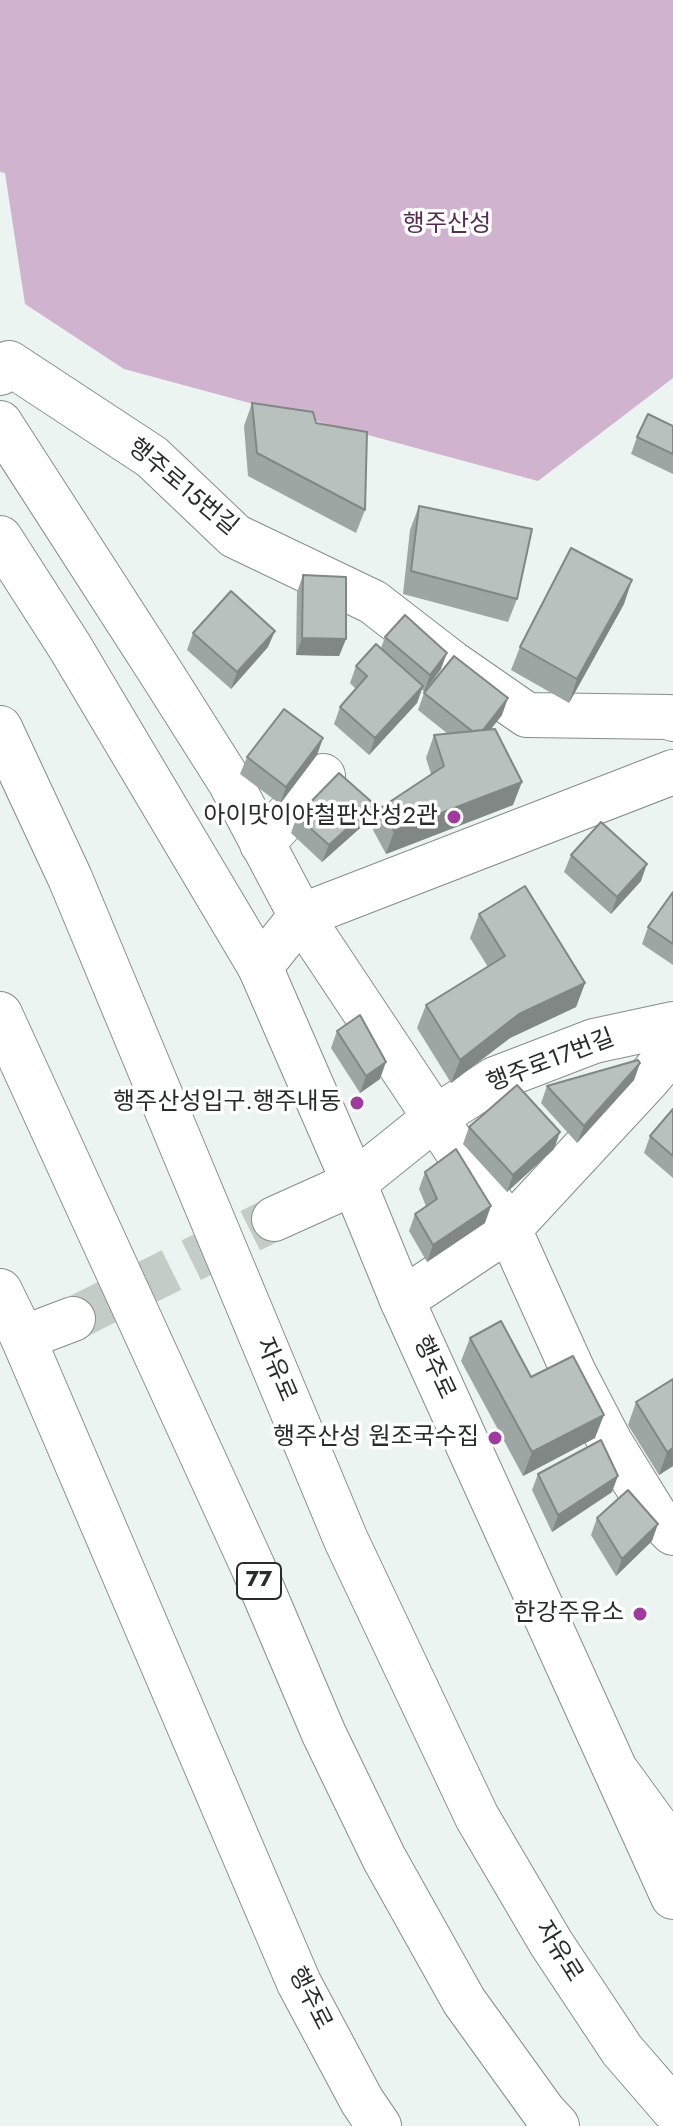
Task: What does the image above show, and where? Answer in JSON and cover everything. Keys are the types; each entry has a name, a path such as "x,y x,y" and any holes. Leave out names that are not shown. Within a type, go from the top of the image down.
{"main road":[{"name":"행주로15번길","path":"0,373 9,363 152,457 235,536 373,602 452,663 527,715 673,719"},
{"path":"0,423 230,782 301,916 509,1229 574,1373 610,1442 655,1515 673,1533"},
{"name":"행주로","path":"0,538 70,647 260,967 402,1300 673,1897"},
{"name":"자유로","path":"0,728 70,878 346,1540 470,1804 551,1943 614,2038 673,2109"},
{"path":"260,967 301,916 673,772"},
{"path":"262,844 323,776"},
{"name":"77","path":"0,1014 253,1567 324,1734 384,1858 464,2001 557,2126"},
{"name":"행주로17번길","path":"274,1219 354,1183 436,1117 495,1079 594,1041 673,1024"},
{"path":"402,1300 509,1229 673,1049"},
{"name":"행주로","path":"0,1291 11,1332 299,1983 362,2101 379,2126"},
{"path":"11,1332 73,1319"},
{"path":"617,1772 673,1849"}],"green space":[{"name":"행주산성","path":"0,0 673,0 673,378 538,481 124,369 25,304 5,173 0,172"}],"building":[{"path":"252,403 313,412 316,423 367,432 365,510 257,453"},
{"path":"648,414 673,426 673,454 637,437"},
{"path":"419,506 532,529 517,599 411,571"},
{"path":"571,548 632,580 577,679 520,647"},
{"path":"303,575 346,577 346,639 302,638"},
{"path":"231,591 275,631 237,672 193,633"},
{"path":"405,615 447,653 430,675 385,637"},
{"path":"376,644 423,686 375,738 340,707 367,676 356,666"},
{"path":"454,656 508,698 483,730 472,731 424,693"},
{"path":"284,709 323,738 286,787 247,757"},
{"path":"495,729 522,782 394,831 382,807 444,766 434,735"},
{"path":"339,773 374,804 329,845 297,816"},
{"path":"601,822 647,864 617,897 571,855"},
{"path":"525,886 585,983 519,1014 460,1060 426,1005 505,956 479,914"},
{"path":"673,892 673,944 648,927"},
{"path":"360,1015 386,1062 366,1076 337,1031"},
{"path":"638,1060 640,1063 584,1126 547,1086"},
{"path":"517,1085 560,1132 513,1175 469,1127"},
{"path":"673,1109 673,1156 650,1136"},
{"path":"456,1149 491,1206 433,1245 415,1214 437,1199 425,1172"},
{"path":"501,1321 531,1377 573,1356 604,1415 532,1452 470,1338"},
{"path":"673,1379 673,1448 667,1452 636,1402"},
{"path":"601,1440 618,1476 558,1515 538,1474"},
{"path":"628,1490 658,1524 622,1559 597,1518"}],"tunnel":[{"path":"73,1319 274,1219"}],"place":[{"name":"아이맛이야철판산성2관","path":"454,817"},
{"name":"행주산성입구.행주내동","path":"357,1103"},
{"name":"행주산성 원조국수집","path":"495,1438"},
{"name":"한강주유소","path":"640,1614"}]}
